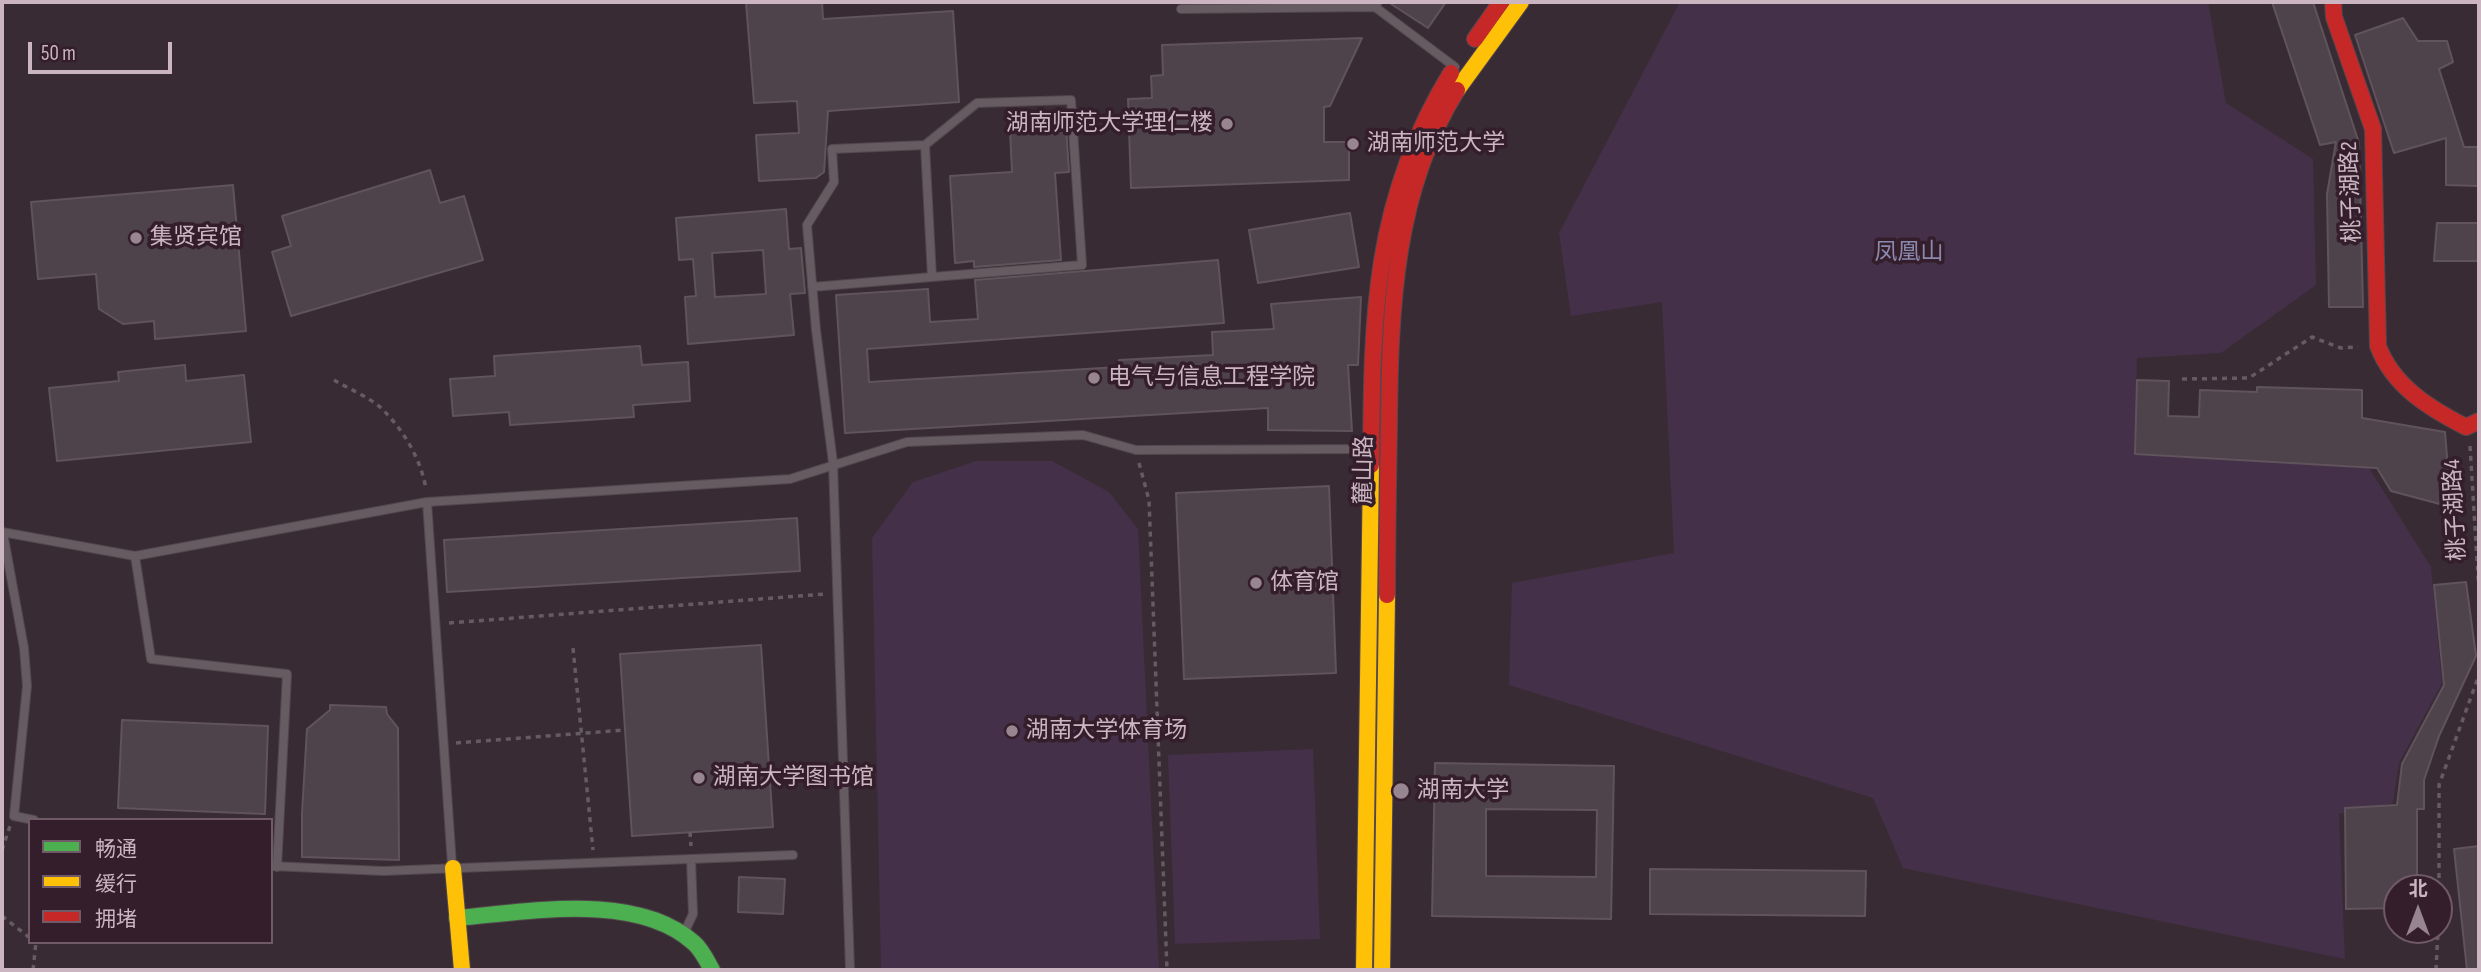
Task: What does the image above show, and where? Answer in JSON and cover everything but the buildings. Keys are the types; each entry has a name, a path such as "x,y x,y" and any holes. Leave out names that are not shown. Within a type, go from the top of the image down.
{"main road":[{"name":"麓山路","path":"1364,970 1373,331 1390,208 1414,137 1432,101 1501,2"},
{"name":"麓山路","path":"1381,970 1390,331 1401,241 1412,191 1435,130 1450,101 1521,2"},
{"name":"桃子湖路2","path":"2333,2 2334,17 2373,129 2378,346"},
{"path":"2378,346 2388,371 2417,396 2473,424"},
{"path":"453,868 462,970"},
{"path":"457,918 608,909 644,915 670,925 695,943 713,970"},
{"path":"1356,970 1364,947"},
{"path":"1382,947 1388,970"}],"lane":[{"path":"1181,9 1377,4 1455,68"},
{"path":"812,287 1082,265 1071,100 977,103 925,145 832,149 834,182 807,225 812,287 833,463 850,970"},
{"path":"925,145 932,277"},
{"path":"28,819 13,816 27,686 24,648 3,532 135,556 427,502 790,479 833,463 907,442 1083,435 1136,450 1371,449"},
{"path":"427,502 453,868"},
{"path":"135,556 150,659 287,674 274,866 383,871 793,855"},
{"path":"683,934 693,914 691,859"}],"path":[{"path":"2182,379 2249,378 2312,337 2341,348 2378,346"},
{"path":"334,380 381,407 412,448 423,471 427,502"},
{"name":"桃子湖路4","path":"2473,424 2472,509 2479,592"},
{"path":"1136,450 1149,500 1167,970"},
{"path":"436,624 838,593"},
{"path":"573,648 594,862"},
{"path":"2439,874 2439,785 2479,676"},
{"path":"444,744 625,730"},
{"path":"2,850 13,816"},
{"path":"2,916 28,936"},
{"path":"33,970 36,944"},
{"path":"2437,970 2438,944"}],"green space":[{"name":"凤凰山","path":"1680,2 2208,2 2226,103 2313,159 2316,285 2221,353 2137,358 2135,454 2369,468 2431,567 2442,683 2399,763 2393,803 2339,814 2345,959 1903,868 1873,798 1509,685 1512,583 1674,553 1662,302 1571,316 1559,233"},
{"name":"湖南大学体育场","path":"976,461 1052,461 1109,492 1138,529 1159,970 881,970 872,538 913,482"},
{"path":"1313,749 1320,939 1175,944 1168,755"}],"traffic: fast":[{"path":"457,918 580,909 643,916 670,927 694,943 712,970"}],"traffic: slow":[{"path":"1457,90 1521,2"},
{"path":"1364,970 1371,465"},
{"path":"1382,970 1387,595"},
{"path":"453,868 462,970"}],"traffic: jam":[{"path":"1475,39 1501,2"},
{"path":"2333,2 2334,17 2373,129 2378,346 2393,373 2426,404 2466,427 2479,421"},
{"path":"1371,465 1376,311 1391,215 1405,168 1425,121 1451,73"},
{"path":"1387,595 1394,294 1408,210 1420,169 1436,129 1457,90"}],"place":[{"name":"湖南师范大学理仁楼","path":"1227,124"},
{"name":"湖南师范大学","path":"1353,144"},
{"name":"集贤宾馆","path":"136,238"},
{"name":"电气与信息工程学院","path":"1094,378"},
{"name":"体育馆","path":"1256,583"},
{"name":"湖南大学体育场","path":"1012,731"},
{"name":"湖南大学图书馆","path":"699,778"},
{"name":"湖南大学","path":"1401,791"}]}
